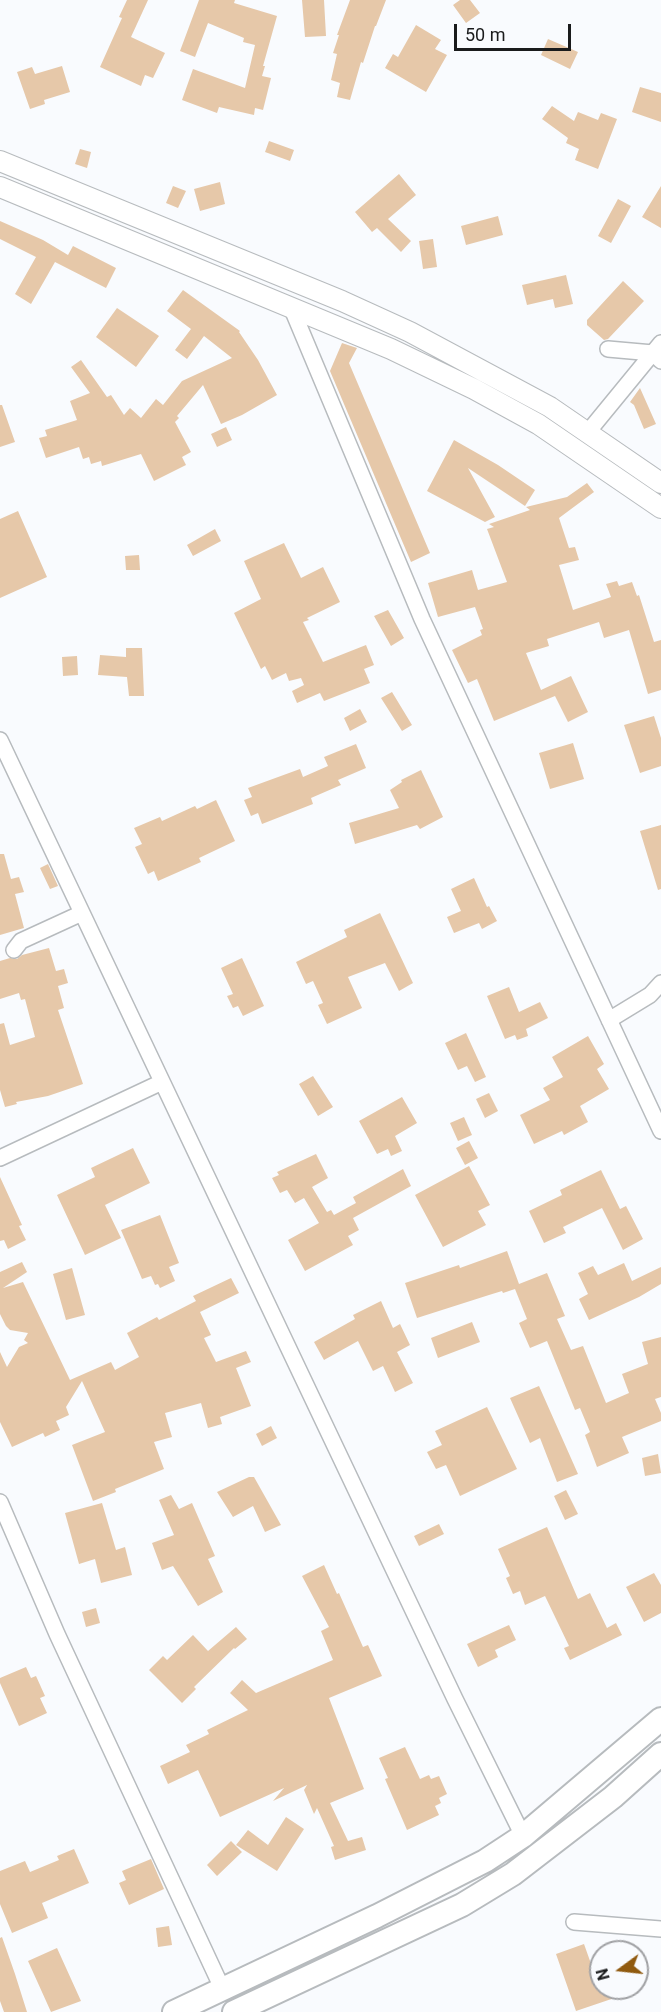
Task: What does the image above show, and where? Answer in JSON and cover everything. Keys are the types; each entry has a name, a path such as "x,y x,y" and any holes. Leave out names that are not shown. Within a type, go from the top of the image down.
{"highway":[{"path":"174,2012 387,1911 485,1861 523,1836 661,1719"},
{"path":"234,2012 462,1905 513,1874 613,1797 661,1754"}],"main road":[{"path":"0,161 342,301 410,332 550,407 661,483"},
{"path":"0,187 392,349 474,389 538,424 661,508"}],"street":[{"path":"292,309 422,619 661,1131"},
{"path":"608,349 658,352"},
{"path":"588,432 658,352"},
{"path":"0,740 455,1699 523,1836"},
{"path":"14,950 21,941 82,913"},
{"path":"609,1020 650,995 661,983"},
{"path":"0,1158 162,1082"},
{"path":"0,1502 57,1634 222,1989"},
{"path":"574,1922 661,1929"}],"building":[{"path":"127,0 148,0 131,37 165,53 153,78 145,75 141,86 100,67 122,18 119,17"},
{"path":"199,0 235,0 234,3 277,16 262,76 271,78 263,110 255,108 254,115 219,107 217,113 182,100 193,69 245,88 255,45 243,42 244,38 208,23 195,57 180,51"},
{"path":"302,0 324,0 326,36 305,37"},
{"path":"350,0 386,0 363,63 361,62 350,100 337,97 340,83 331,80 337,54 333,53 339,35 337,35"},
{"path":"460,0 470,0 480,13 466,23 453,5"},
{"path":"416,25 441,40 435,49 447,55 426,92 385,68 393,54 398,57"},
{"path":"548,39 578,52 570,69 541,55"},
{"path":"62,66 70,92 44,100 45,104 30,109 17,72 32,67 35,74"},
{"path":"640,87 661,93 661,122 632,112"},
{"path":"552,106 574,121 578,112 598,120 601,113 617,119 598,169 575,160 579,149 566,143 568,138 542,119"},
{"path":"269,141 294,150 290,161 265,152"},
{"path":"80,149 91,152 87,168 75,164"},
{"path":"399,174 416,195 388,219 411,241 401,252 377,228 372,232 355,212"},
{"path":"220,182 225,204 200,211 194,189"},
{"path":"173,186 186,191 178,208 166,203"},
{"path":"661,186 661,228 642,217"},
{"path":"618,199 631,206 611,243 598,236"},
{"path":"498,216 503,235 466,245 461,226"},
{"path":"0,221 43,240 68,255 73,246 116,268 106,288 55,262 31,304 15,294 36,257 0,239"},
{"path":"433,239 437,267 423,269 419,241"},
{"path":"566,275 573,304 555,308 553,299 527,305 522,285"},
{"path":"623,281 644,301 608,339 604,340 587,325 587,320"},
{"path":"183,290 240,331 277,395 221,424 203,385 177,416 179,418 175,422 191,452 182,457 186,465 154,481 141,454 102,466 101,461 91,464 89,457 83,459 79,447 46,458 39,438 47,436 45,430 77,420 70,401 90,393 71,367 81,360 107,397 111,395 124,415 130,408 141,418 156,399 163,405 182,381 232,358 204,336 187,359 175,350 191,329 167,311"},
{"path":"117,308 159,336 136,367 96,337"},
{"path":"342,343 357,348 349,363 430,553 411,562 330,371"},
{"path":"640,388 656,424 644,429 634,405 630,402"},
{"path":"0,405 2,405 15,442 0,447"},
{"path":"226,427 232,440 217,447 211,434"},
{"path":"454,440 498,465 535,490 525,506 468,468 495,517 485,522 427,491"},
{"path":"587,483 594,492 559,518 569,548 575,547 579,560 559,565 573,610 611,597 606,584 617,581 619,586 632,582 637,596 639,595 654,642 661,640 661,690 648,694 629,630 604,638 599,622 547,639 549,646 526,653 541,690 571,676 588,712 568,722 555,696 494,721 477,679 468,683 452,650 482,635 480,630 483,629 475,607 438,617 428,583 472,570 478,590 507,582 487,529 494,527 489,524 530,510 526,507 567,497"},
{"path":"18,511 47,577 0,598 0,519"},
{"path":"215,529 221,541 193,556 187,545"},
{"path":"284,543 301,578 323,567 340,602 303,622 323,662 366,645 374,665 364,669 370,683 324,701 320,693 297,703 292,691 304,685 301,678 289,681 286,673 272,680 265,666 261,669 234,613 261,599 244,561"},
{"path":"139,555 140,570 126,570 125,556"},
{"path":"388,610 404,638 391,646 374,616"},
{"path":"126,648 142,648 144,696 129,696 127,677 98,675 100,655 126,657"},
{"path":"77,656 78,675 63,676 62,657"},
{"path":"392,692 412,725 402,731 381,698"},
{"path":"360,709 367,722 350,731 344,718"},
{"path":"654,716 661,738 661,766 640,773 624,725"},
{"path":"573,743 584,779 550,789 539,753"},
{"path":"356,744 366,768 338,780 341,785 311,798 313,804 262,824 258,813 251,816 244,800 252,797 248,788 300,769 303,777 328,766 324,757"},
{"path":"421,770 443,817 420,829 417,825 355,844 349,823 399,808 390,790 402,782 401,780"},
{"path":"216,800 235,841 199,858 201,862 158,881 154,871 148,874 135,847 142,844 134,828 160,817 162,821 195,806 197,809"},
{"path":"661,825 661,889 658,890 640,831"},
{"path":"0,854 4,854 11,879 19,877 24,892 15,894 24,928 0,935"},
{"path":"48,864 58,886 50,889 40,868"},
{"path":"474,878 487,907 489,906 497,921 482,929 479,923 454,933 447,917 461,911 451,889"},
{"path":"380,913 413,983 399,991 385,963 348,977 362,1008 327,1024 318,1005 323,1003 313,981 306,984 296,962 347,937 344,930"},
{"path":"49,948 56,971 64,969 68,983 58,986 64,1008 58,1010 83,1084 5,1107 0,1090 0,1024 4,1023 10,1045 35,1037 25,999 21,1000 19,993 0,999 0,961 10,958 17,959 22,955"},
{"path":"242,958 264,1006 243,1016 238,1006 233,1008 227,996 233,994 221,968"},
{"path":"509,987 519,1012 540,1002 548,1018 526,1029 528,1036 517,1040 515,1035 505,1039 487,996"},
{"path":"466,1033 486,1077 475,1082 467,1066 458,1070 445,1043"},
{"path":"588,1036 604,1064 597,1069 609,1089 580,1106 588,1122 564,1135 562,1131 534,1144 520,1115 550,1100 543,1088 563,1077 552,1057"},
{"path":"313,1076 333,1107 318,1116 299,1084"},
{"path":"489,1093 498,1111 485,1118 476,1099"},
{"path":"402,1097 417,1123 395,1136 402,1151 391,1156 388,1149 377,1154 359,1121"},
{"path":"464,1117 472,1135 458,1141 450,1123"},
{"path":"469,1141 478,1158 465,1165 456,1148"},
{"path":"133,1148 150,1183 105,1205 121,1238 85,1255 57,1195 95,1177 91,1168"},
{"path":"316,1154 328,1178 312,1187 327,1212 331,1210 334,1215 356,1203 353,1197 403,1169 411,1186 353,1218 359,1230 348,1236 353,1245 305,1271 288,1240 319,1223 304,1198 295,1203 287,1190 280,1193 272,1178 279,1175 277,1172"},
{"path":"469,1166 490,1205 478,1211 486,1225 443,1247 415,1195"},
{"path":"601,1170 620,1209 626,1206 643,1239 623,1250 602,1208 563,1227 566,1233 544,1243 529,1211 562,1195 560,1190"},
{"path":"0,1177 22,1225 19,1226 26,1240 8,1249 4,1240 0,1241"},
{"path":"160,1215 179,1263 169,1267 175,1281 160,1288 158,1284 155,1285 151,1276 142,1279 121,1230"},
{"path":"507,1251 519,1284 547,1273 565,1316 557,1319 571,1350 583,1346 606,1403 629,1393 622,1374 648,1364 642,1342 661,1337 661,1397 655,1399 661,1413 661,1421 622,1437 629,1453 597,1467 585,1435 590,1432 580,1408 575,1410 547,1341 530,1348 519,1323 527,1319 515,1289 417,1318 405,1283 459,1265 460,1268"},
{"path":"22,1262 27,1272 3,1288 23,1282 70,1380 111,1362 115,1370 139,1357 127,1333 157,1317 159,1320 196,1301 193,1296 231,1278 239,1293 200,1312 211,1335 204,1338 216,1362 246,1351 251,1362 236,1368 251,1406 220,1417 222,1424 208,1428 201,1403 165,1413 172,1437 154,1442 164,1469 115,1489 116,1492 93,1501 72,1445 105,1432 82,1381 66,1407 69,1415 56,1421 60,1430 45,1437 43,1433 12,1447 0,1422 0,1352 7,1367 19,1347 28,1343 24,1340 28,1333 10,1330 0,1314 0,1272"},
{"path":"624,1263 632,1281 661,1267 661,1284 589,1320 579,1299 588,1294 578,1273 593,1266 598,1275"},
{"path":"72,1268 85,1315 66,1320 53,1274"},
{"path":"381,1301 393,1328 400,1324 410,1345 397,1352 413,1383 395,1392 383,1366 373,1371 358,1341 324,1360 314,1342 355,1319 353,1315"},
{"path":"472,1322 480,1342 438,1358 431,1338"},
{"path":"539,1386 578,1474 557,1482 540,1438 530,1443 510,1398"},
{"path":"487,1407 517,1469 460,1496 446,1465 436,1469 427,1452 442,1445 435,1431"},
{"path":"271,1426 277,1438 262,1446 256,1434"},
{"path":"658,1454 661,1473 645,1476 642,1458"},
{"path":"249,1477 254,1477 281,1525 265,1532 253,1506 233,1517 217,1492"},
{"path":"566,1490 578,1514 565,1520 554,1496"},
{"path":"171,1495 179,1509 192,1503 215,1556 208,1559 223,1592 198,1606 173,1566 162,1570 152,1543 174,1535 159,1500"},
{"path":"102,1503 116,1550 125,1547 132,1575 101,1583 95,1559 79,1564 65,1513"},
{"path":"439,1524 444,1534 419,1546 414,1536"},
{"path":"547,1527 578,1599 590,1593 607,1628 616,1623 622,1635 570,1660 564,1648 569,1646 545,1596 525,1605 520,1591 513,1594 506,1578 510,1576 498,1549"},
{"path":"324,1565 363,1647 368,1645 382,1676 329,1698 364,1789 330,1803 348,1841 362,1837 366,1850 335,1860 331,1847 334,1846 317,1808 314,1814 304,1790 307,1785 273,1801 284,1788 220,1817 198,1770 168,1784 160,1766 190,1752 186,1745 209,1734 207,1730 248,1710 230,1693 242,1680 256,1693 333,1660 321,1631 329,1627 302,1576"},
{"path":"654,1573 661,1585 661,1613 644,1622 626,1587"},
{"path":"96,1608 100,1623 86,1627 82,1612"},
{"path":"509,1625 516,1640 495,1650 498,1657 478,1667 467,1644"},
{"path":"236,1627 247,1639 234,1648 194,1687 196,1689 182,1703 149,1670 163,1656 167,1660 193,1635 208,1651"},
{"path":"26,1667 31,1678 36,1676 45,1696 40,1698 47,1713 19,1726 0,1683 0,1678"},
{"path":"405,1747 420,1779 429,1775 431,1779 439,1776 447,1794 439,1798 441,1803 435,1806 439,1815 407,1830 385,1779 388,1778 379,1758"},
{"path":"286,1817 304,1829 277,1871 236,1845 248,1830 268,1845"},
{"path":"231,1841 242,1852 217,1876 207,1865"},
{"path":"74,1849 89,1883 42,1903 48,1918 12,1933 0,1904 0,1871 25,1861 30,1872 59,1860 57,1856"},
{"path":"151,1859 164,1889 129,1905 119,1883 126,1880 122,1871"},
{"path":"169,1926 172,1945 158,1947 156,1928"},
{"path":"2,1937 27,2012 4,2012 0,2001 0,1938"},
{"path":"584,1944 589,1958 589,2000 608,2000 576,2011 556,1954"},
{"path":"57,1948 81,2001 51,2012 28,1961"}]}
